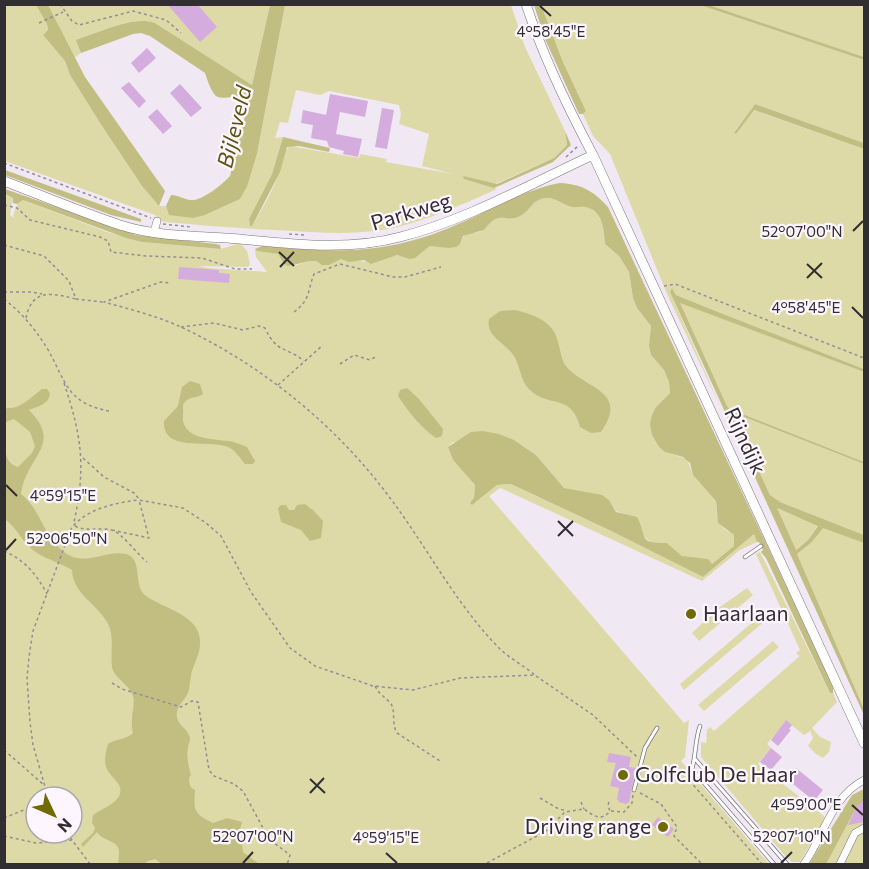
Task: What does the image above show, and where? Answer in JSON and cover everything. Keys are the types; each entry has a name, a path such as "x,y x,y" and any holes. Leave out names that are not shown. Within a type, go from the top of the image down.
{"street":[{"name":"Rijndijk","path":"526,4 538,43 562,97 592,155 766,544 862,731 864,743"},
{"name":"Parkweg","path":"4,181 120,225 154,232 331,245 369,243 397,238 447,222 592,155"},
{"path":"154,232 157,221"},
{"path":"804,864 839,801 849,790 864,780"},
{"path":"840,864 855,833 864,828"}],"lane":[{"path":"745,557 766,544"},
{"path":"700,726 692,769 774,864"},
{"path":"634,790 645,748 657,728"},
{"path":"695,759 787,864"}],"path":[{"path":"60,4 72,21 80,25 133,10 166,20 181,33"},
{"path":"39,23 64,12"},
{"path":"563,160 578,146"},
{"path":"4,163 163,224 195,227"},
{"path":"4,205 17,208 30,220 100,237 108,242 111,252 202,258 235,268 252,269"},
{"path":"287,234 309,235"},
{"path":"5,246 44,256 69,281 76,299"},
{"path":"294,312 305,303 310,295 310,285 314,274 340,264 393,277 405,277 441,267"},
{"path":"104,302 160,282 170,283"},
{"path":"662,286 675,284 864,358"},
{"path":"4,292 31,292 104,302 133,310 181,327 228,353 278,386 316,417 360,461 391,499 467,610 500,649 593,715 642,761"},
{"path":"26,318 30,306 42,294"},
{"path":"4,299 26,318 48,351 64,383 75,417 82,457 81,489 73,525 33,631 27,678 33,745 44,785"},
{"path":"181,327 214,322 243,330 259,326 265,328 272,342 278,347 304,361"},
{"path":"278,386 323,345"},
{"path":"340,364 354,355 370,360 377,356"},
{"path":"64,383 77,398 89,406 109,411"},
{"path":"73,525 77,528 112,530 149,538 139,500 134,494 104,477 82,457"},
{"path":"73,525 88,513 123,502 139,500 183,508 222,536 251,592 290,648 315,666 375,686 413,690 460,678 535,675"},
{"path":"112,530 147,562"},
{"path":"4,552 26,565 39,579 47,594"},
{"path":"112,682 122,689 181,707 192,701 198,702 209,770 214,776 234,784 243,791 269,839 290,855 288,862 283,864"},
{"path":"375,686 379,694 391,704 396,733 440,761"},
{"path":"4,750 43,785"},
{"path":"692,769 689,780 762,864"},
{"path":"610,811 624,812 629,808 634,790 660,804 677,827 674,836 702,864"},
{"path":"540,798 568,812"},
{"path":"609,801 610,811"},
{"path":"581,802 584,809 600,818 605,817 610,811"},
{"path":"487,863 546,831 568,812 584,809"},
{"path":"4,818 24,810"},
{"path":"4,836 24,840"},
{"path":"76,845 90,864"}],"shaded area":[{"path":"4,5 36,5 47,24 48,30 43,35 65,61 70,75 142,186 159,206 166,206 169,214 205,215 240,199 247,187 257,154 285,5 511,5 525,47 565,131 567,145 554,158 495,184 494,188 497,189 438,214 392,228 345,233 160,221 155,215 5,161","holes":["296,90 320,95 329,91 399,105 401,114 399,124 429,134 422,166 453,174 386,162 387,159 360,154 359,158 290,146 284,154 270,193 250,226 249,219 272,174 283,137 275,138 280,122 288,123"]},
{"path":"36,5 48,5 85,77 165,191 159,206 142,186 100,123 70,75 65,61 43,35 48,30 47,24"},
{"path":"48,5 270,5 252,85 155,23 146,21 126,23 77,40 81,53 74,58"},
{"path":"270,5 285,5 257,154 247,187 240,199 205,215 193,218 169,215 166,206 171,195 195,200 217,188 230,176 249,100 217,96 213,93 205,73 150,36 141,33 133,34 81,53 76,40 126,23 146,21 155,23 252,85"},
{"path":"534,5 541,5 563,62 586,111 583,114 579,114 545,39"},
{"path":"541,5 700,5 864,60 864,143 755,104 734,133 736,134 753,110 864,149 864,369 676,295 673,289 670,292 721,408 667,294 610,154 593,136 583,114 586,111 563,62"},
{"path":"700,5 709,5 864,57 864,60"},
{"path":"709,5 864,5 864,57"},
{"path":"755,104 864,143 864,149 754,110 736,134 734,133"},
{"path":"565,131 571,145 553,162 494,188 464,179 463,176 497,184 554,158 567,145"},
{"path":"283,137 330,148 329,152 299,146 287,147 280,172 250,226 249,219 272,174"},
{"path":"5,170 141,219 141,222 111,215 5,175"},
{"path":"560,183 587,189 608,207 833,686 833,693 830,693 754,534 703,577 511,484 497,485 472,505 470,503 474,498 475,485 453,460 448,447 471,432 483,431 514,440 536,455 564,488 602,495 609,500 616,512 637,517 645,538 651,542 667,543 682,556 708,559 712,564 734,546 734,535 718,523 716,501 693,475 690,463 683,457 665,452 652,435 650,424 652,415 656,407 670,393 669,382 664,370 651,355 649,346 651,326 637,308 629,272 619,256 605,244 601,221 596,212 585,207 572,207 545,198 535,202 520,216 498,218 484,230 463,236 456,247 430,246 415,258 409,259 397,255 371,264 364,260 349,262 341,259 329,265 310,261 288,266 283,263 278,254 255,249 262,246 311,250 378,248 424,237 531,191"},
{"path":"5,189 136,235 216,244 220,245 221,249 142,242 126,238 23,200 17,204 13,203 13,198 5,194"},
{"name":"Golfclub De Haar","path":"4,194 13,198 10,215 15,219 13,216 18,202 23,200 107,232 142,242 221,249 240,243 247,251 250,264 248,267 199,266 267,272 256,257 255,249 278,254 283,263 293,266 310,261 341,259 369,262 397,255 409,259 430,246 460,244 464,236 484,230 497,218 519,216 541,199 553,199 572,207 586,207 596,212 602,222 605,244 619,256 629,272 637,308 651,326 649,346 651,355 664,370 669,382 670,393 656,407 659,447 665,452 687,459 693,475 716,501 717,517 723,528 734,535 734,546 712,564 682,556 667,543 652,543 643,536 637,520 616,511 609,500 564,488 536,455 514,440 453,442 448,447 453,460 475,485 476,502 497,485 511,484 703,577 754,534 757,542 740,550 702,581 500,488 489,496 684,723 689,720 685,757 681,761 769,864 5,864"},
{"path":"672,288 676,295 864,369 864,372 680,303 730,409 864,462 864,464 739,415 733,415 770,495 780,502 864,535 864,543 823,528 812,542 797,554 864,709 864,715 670,292","holes":["777,508 818,526 808,540 796,550"]},
{"path":"679,302 864,372 864,462 730,409"},
{"path":"515,310 545,322 556,336 564,363 571,371 607,397 610,406 609,417 601,432 591,433 580,427 571,409 544,399 526,386 514,356 492,334 489,325 489,319 500,311"},
{"path":"190,381 200,384 203,394 184,402 183,422 187,428 198,436 232,441 247,447 255,461 253,464 245,464 228,447 179,441 165,431 164,421 178,406 182,387"},
{"path":"407,388 443,429 442,436 436,438 430,434 406,407 398,396 400,390"},
{"path":"42,389 47,389 50,393 48,400 29,410 39,422 43,442 24,481 21,494 33,507 51,538 64,552 80,558 126,554 135,561 142,592 154,601 189,619 195,626 199,634 200,648 192,671 188,693 179,707 177,716 190,737 187,755 191,775 189,780 191,787 195,790 196,811 213,823 227,818 242,822 240,830 243,852 259,864 162,864 155,859 144,864 118,864 119,849 97,832 83,847 82,845 84,845 84,841 95,828 92,823 93,815 112,804 120,794 119,786 108,771 105,761 108,744 133,733 134,700 131,692 113,671 112,638 107,622 76,586 72,570 32,549 5,519 5,447 8,460 18,467 32,453 35,446 30,432 14,419 6,422 5,434 5,408 15,407"},
{"path":"733,415 739,415 864,464 864,535 780,502 770,495"},
{"path":"305,504 323,521 321,538 310,541 301,530 281,522 278,508 281,505 294,510 297,505"},
{"path":"776,508 818,525 808,540 795,550"},
{"path":"823,527 864,543 864,709 797,554 812,542"},
{"path":"760,552 830,693 833,693 837,702 812,728 820,737 831,742 829,752 823,758 808,746 813,738 810,731 804,735 786,721 767,744 771,748 758,764 824,816 825,819 800,862 792,862 787,858 701,757 701,742 706,743 707,730 710,727 714,731 801,655 796,653 800,650 756,554"},
{"path":"747,588 753,595 699,641 692,633 720,607"},
{"path":"761,615 766,620 684,690 680,684"},
{"path":"773,641 779,647 704,711 698,705"},
{"path":"864,789 864,802 857,806 826,864 809,864 852,795"},
{"path":"864,795 864,864 815,864"}],"building":[{"path":"167,4 197,4 217,27 200,42"},
{"path":"147,48 156,58 139,73 131,63"},
{"path":"129,82 146,101 139,108 121,88"},
{"path":"180,84 202,108 191,117 170,93"},
{"path":"330,94 368,101 365,117 340,112 336,134 362,139 358,157 343,154 344,151 329,147 327,141 311,138 313,125 301,123 303,110 326,115"},
{"path":"382,108 394,110 387,149 375,147"},
{"path":"157,109 172,126 163,134 148,117"},
{"path":"179,267 219,270 219,273 230,274 229,283 178,279"},
{"path":"786,720 792,725 789,729 791,730 778,746 771,740"},
{"path":"771,748 782,757 771,770 760,762"},
{"path":"609,753 631,757 629,767 636,768 629,802 626,804 617,799 619,788 610,786 616,763 607,762"},
{"path":"796,768 823,790 814,801 787,779"},
{"path":"864,800 864,822 848,825 857,806"},
{"name":"Driving range","path":"658,817 674,829 668,837 652,825"}],"place":[{"name":"Haarlaan","path":"691,614"},
{"name":"Golfclub De Haar","path":"623,775"},
{"name":"Driving range","path":"663,827"}],"water label":[{"name":"Bijleveld","path":"234,127"}]}
